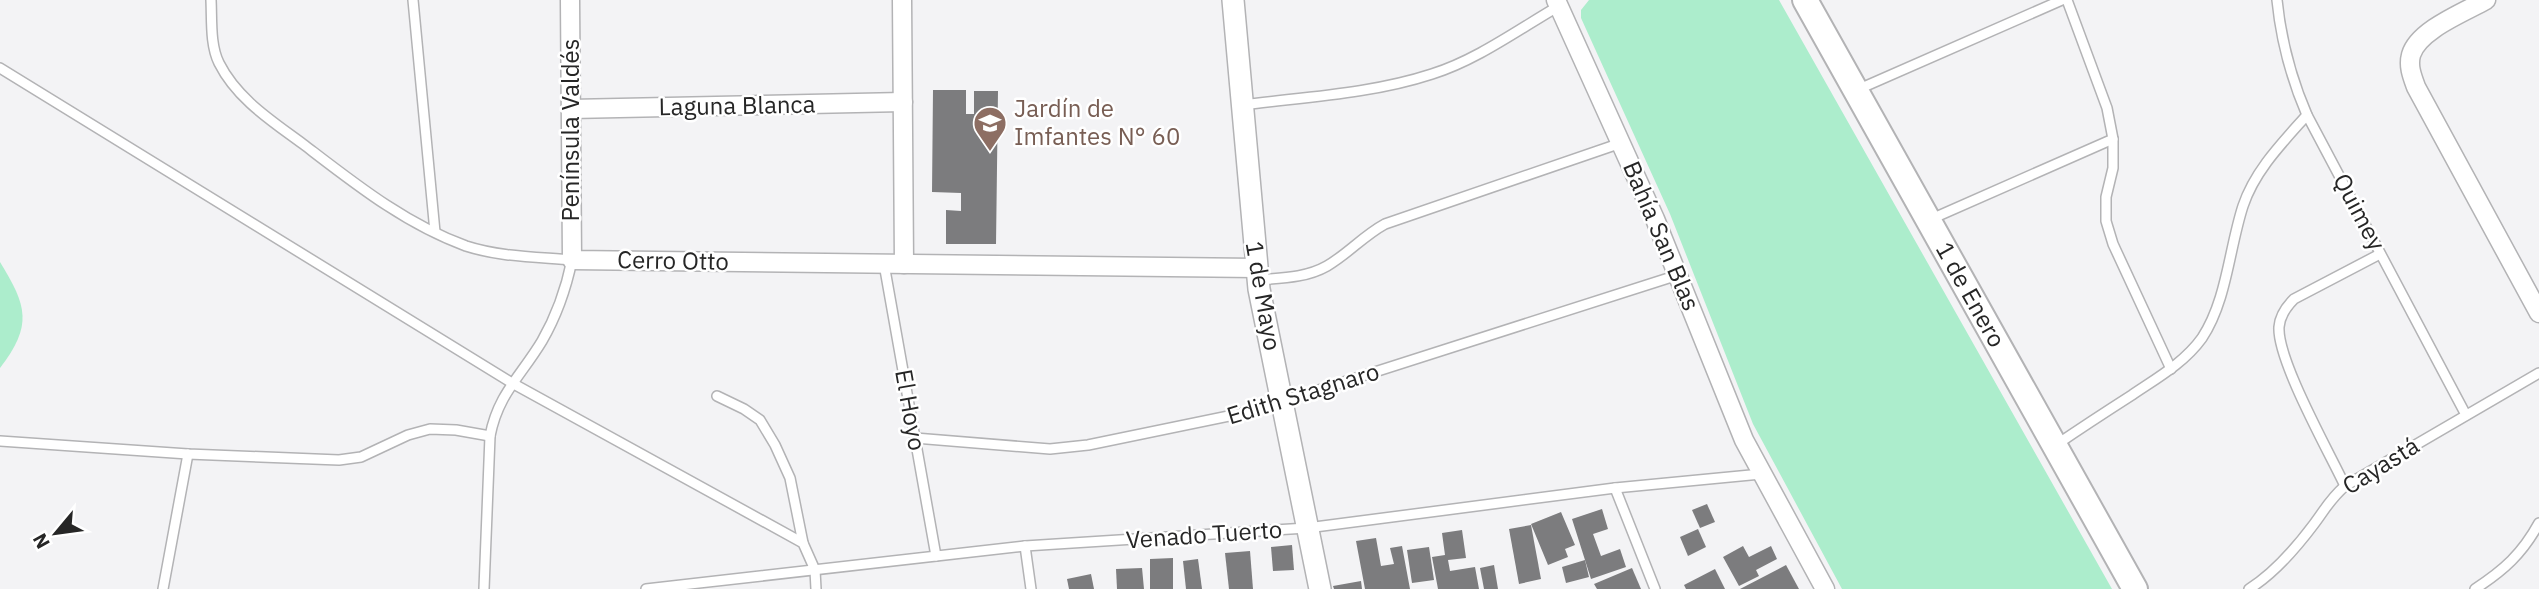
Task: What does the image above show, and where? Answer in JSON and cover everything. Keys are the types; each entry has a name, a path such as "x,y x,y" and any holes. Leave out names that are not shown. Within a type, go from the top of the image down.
{"main road":[{"name":"1 de Enero","path":"1805,0 2135,589"}],"street":[{"name":"Península Valdés","path":"570,0 572,260"},
{"path":"902,0 904,264"},
{"name":"1 de Mayo","path":"1233,0 1257,274 1321,589"},
{"path":"2486,0 2420,39 2411,53 2410,69 2416,87 2539,313"},
{"name":"Bahía San Blas","path":"1561,2 1678,275 1740,431 1825,589"},
{"name":"Laguna Blanca","path":"571,109 903,102"},
{"name":"Cerro Otto","path":"572,260 904,264 1257,274"}],"lane":[{"name":"Cerro Otto","path":"211,0 218,60 228,80 245,100 360,188 396,211 467,246 504,255 572,260"},
{"path":"413,0 435,232"},
{"path":"1856,91 2065,0 2107,108 2113,139 2113,168 2106,197 2106,221 2113,244 2171,369"},
{"name":"Quimey","path":"2277,0 2293,81 2307,115 2466,415"},
{"path":"1242,105 1390,85 1434,74 1475,55 1561,2"},
{"path":"0,68 512,383 803,543"},
{"path":"2054,446 2171,369 2189,354 2202,338 2220,296 2244,203 2255,180 2307,115"},
{"path":"1928,220 2113,139"},
{"path":"1257,274 1296,277 1325,268 1364,236 1385,224 1621,143"},
{"path":"2345,486 2290,370 2280,345 2279,325 2284,310 2294,299 2380,254"},
{"path":"484,589 490,436 494,415 556,314 572,260"},
{"name":"El Hoyo","path":"884,264 936,556"},
{"name":"Edith Stagnaro","path":"915,438 1050,449 1088,445 1220,420 1678,275"},
{"name":"Cayastá","path":"2249,589 2286,558 2317,520 2329,500 2345,486 2539,373"},
{"path":"718,396 760,420 775,445 790,478 803,543 815,570 816,589"},
{"path":"0,442 339,460 361,457 408,435 430,429 490,436"},
{"path":"163,589 188,454"},
{"name":"Venado Tuerto","path":"646,589 1025,546 1307,528 1615,488 1761,474"},
{"path":"1615,488 1655,589"},
{"path":"2475,589 2508,566 2526,547 2539,523"},
{"path":"1025,546 1031,589"}],"green space":[{"path":"1589,0 1779,0 2112,589 1842,589 1753,424 1670,214 1581,18 1581,10"},
{"path":"0,262 21,304 22,327 11,353 0,368"}],"building":[{"path":"933,90 966,90 966,114 974,114 974,91 998,91 996,244 946,244 946,210 961,211 961,193 932,192"},
{"path":"1707,504 1715,522 1700,528 1692,510"},
{"path":"1602,509 1608,529 1593,534 1601,556 1620,549 1626,567 1591,579 1572,519"},
{"path":"1561,512 1575,545 1565,549 1568,557 1548,565 1531,524"},
{"path":"1531,525 1541,579 1519,584 1509,529"},
{"path":"1698,529 1706,547 1688,556 1680,537"},
{"path":"1462,530 1466,558 1448,560 1450,571 1475,567 1479,589 1438,589 1432,557 1445,555 1442,533"},
{"path":"1376,538 1381,566 1394,564 1390,548 1402,546 1410,589 1365,589 1356,541"},
{"path":"1292,545 1294,570 1273,571 1271,547"},
{"path":"1743,546 1749,557 1771,546 1777,559 1756,570 1759,576 1739,586 1723,557"},
{"path":"1429,547 1434,580 1412,583 1407,550"},
{"path":"1250,551 1253,589 1229,589 1225,553"},
{"path":"1173,558 1173,589 1150,589 1150,559"},
{"path":"1198,559 1202,589 1186,589 1183,561"},
{"path":"1585,560 1589,577 1566,583 1562,567"},
{"path":"1494,565 1498,589 1484,589 1480,568"},
{"path":"1786,565 1799,589 1740,589"},
{"path":"1142,568 1144,589 1117,589 1116,569"},
{"path":"1632,568 1641,589 1597,589 1594,584"},
{"path":"1715,569 1725,589 1686,589 1684,585"},
{"path":"1091,574 1094,589 1069,589 1067,579"},
{"path":"1361,581 1362,589 1334,589 1333,586"}],"place":[{"name":"Jardín de Imfantes N° 60","path":"990,153"}]}
